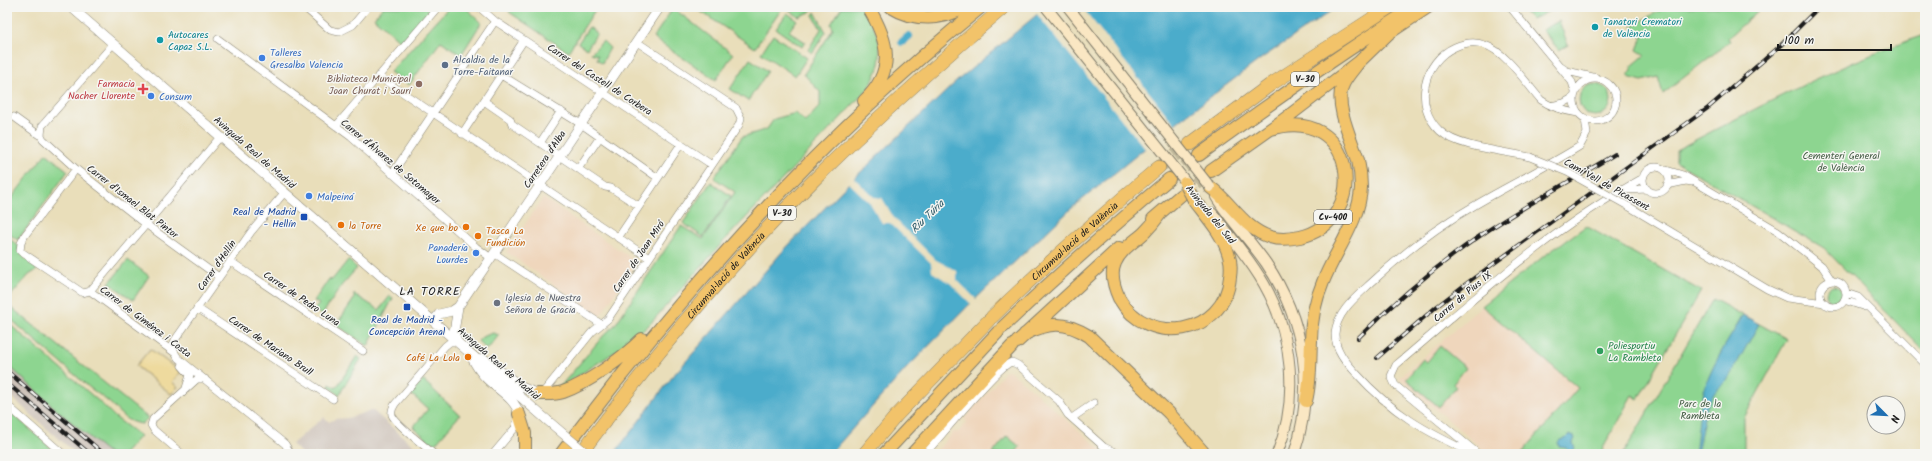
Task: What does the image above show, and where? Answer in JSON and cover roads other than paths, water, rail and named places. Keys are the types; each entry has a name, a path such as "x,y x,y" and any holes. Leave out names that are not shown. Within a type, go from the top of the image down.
{"highway":[{"path":"846,126 856,109 876,88 885,66 886,54 884,39 868,7"},
{"path":"891,7 904,15 929,19 946,16 966,7"},
{"name":"Circumval·lació de València","path":"575,435 661,326 718,259 846,126 980,7"},
{"name":"Circumval·lació de València","path":"587,450 690,314 771,224 899,98 1004,7"},
{"name":"V-30","path":"1190,144 1270,85 1390,7"},
{"name":"V-30","path":"1199,155 1295,85 1361,40 1415,7"},
{"path":"1211,170 1271,129 1359,62 1389,33 1428,7"},
{"path":"1306,401 1310,384 1312,323 1317,297 1328,269 1354,217 1359,202 1361,188 1358,161 1342,112 1340,98 1341,88 1345,80 1359,62"},
{"name":"Cv-400","path":"1210,187 1223,196 1245,222 1270,237 1284,239 1309,235 1332,218 1344,196 1346,184 1342,158 1335,146 1330,139 1310,126 1287,124 1271,129"},
{"name":"Circumval·lació de València","path":"864,454 896,416 1031,279 1092,224 1159,167"},
{"name":"Circumval·lació de València","path":"884,454 1000,330 1100,237 1169,179"},
{"path":"1160,214 1145,232 1122,252 1115,262 1112,270 1113,281 1116,292 1123,305 1134,316 1153,326 1173,330 1188,327 1204,321 1213,314 1220,307 1230,282 1230,257 1219,234 1185,183"},
{"path":"912,454 1018,341 1082,281 1182,195"},
{"path":"1018,341 1042,326 1058,325 1076,329 1089,336 1169,413 1205,454"},
{"path":"538,394 555,394 574,387 621,358 643,338 661,326"},
{"path":"519,414 525,433 525,454"}],"main road":[{"name":"Avinguda del Sud","path":"1046,7 1185,183"},
{"name":"Avinguda del Sud","path":"1068,7 1210,187 1218,201 1266,264 1288,303 1300,342 1306,401 1303,421 1294,454"},
{"name":"Avinguda del Sud","path":"1196,198 1257,273 1270,296 1283,329 1288,351 1291,384 1287,420 1277,454"}],"street":[{"name":"Avinguda Real de Madrid","path":"71,7 425,314 437,324 454,332 467,350 547,420 587,450"},
{"path":"304,7 330,30 339,32 353,25 368,7"},
{"path":"336,126 438,7"},
{"name":"Carrer del Castell de Corbera","path":"479,7 495,21 712,165"},
{"name":"Carretera d'Alba","path":"454,332 458,307 660,7"},
{"path":"1510,7 1572,82 1575,108 1578,113 1585,119 1596,121 1602,120 1612,113 1615,108 1616,95 1614,89 1605,80 1567,71 1559,66"},
{"path":"392,174 495,21"},
{"name":"Carrer d'Álvarez de Sotomayor","path":"218,39 320,116 336,126 392,174 493,255 601,324"},
{"path":"462,134 524,40"},
{"name":"Carrer de Joan Miró","path":"538,394 545,390 589,335 608,319 739,125 741,118 736,108 637,42"},
{"path":"41,135 42,126 113,44"},
{"name":"Camí Vell de Picassent","path":"1578,113 1551,106 1541,100 1503,56 1484,44 1463,44 1444,52 1430,69 1424,91 1428,113 1440,131 1459,142 1530,157 1572,175 1628,206 1767,289 1787,298 1825,303"},
{"path":"501,75 528,93 532,93 561,111 658,178"},
{"path":"378,76 432,114 649,258"},
{"path":"1551,106 1564,103 1574,94 1582,82 1598,78"},
{"path":"484,101 510,119 512,124 578,169 605,187 611,188 639,206"},
{"path":"540,143 561,111"},
{"name":"Carrer d'Ismael Blat Pintor","path":"14,117 41,135 46,143 76,169 147,225 219,277"},
{"path":"1474,454 1418,426 1390,406 1366,383 1344,359 1338,348 1335,335 1338,321 1341,314 1362,291 1426,237 1472,207 1580,146 1587,133 1585,119"},
{"path":"90,291 134,237 147,225 220,137"},
{"path":"578,169 600,137"},
{"path":"618,238 681,144"},
{"path":"1698,184 1686,181 1667,185 1658,192 1647,189 1643,178 1647,171 1654,167 1682,175 1698,184 1778,231 1822,266 1832,281 1843,286 1845,297"},
{"name":"Carrer de Giménez i Costa","path":"76,169 25,235 20,251 83,293 90,291 176,356 285,444 289,453"},
{"path":"1663,169 1667,174 1667,185"},
{"name":"Carrer de Pius IX","path":"1478,454 1395,385 1391,376 1396,365 1510,269 1588,211 1643,178"},
{"name":"Carrer de Pius IX","path":"1620,191 1635,188 1647,189"},
{"name":"Carrer d'Hellín","path":"176,356 173,346 175,340 230,261 284,193"},
{"name":"Carrer de Pedro Luna","path":"230,261 363,351"},
{"path":"1822,266 1825,284 1820,294 1825,303 1835,306 1845,297"},
{"path":"1825,284 1832,281"},
{"name":"Camí Vell de Picassent","path":"1804,300 1820,294"},
{"path":"1845,297 1870,310 1925,364"},
{"path":"425,314 429,315 452,311 458,307"},
{"name":"Carrer de Mariano Brull","path":"197,308 334,399"},
{"name":"Avinguda Real de Madrid","path":"444,312 453,316 454,332"},
{"path":"437,324 436,318 444,312"},
{"path":"434,454 398,423 392,416 392,411 395,404 450,342 454,332"},
{"path":"467,350 496,366 522,388 538,394"},
{"path":"467,350 485,378 511,401 519,414 516,426 493,454"},
{"path":"176,356 190,375 185,390"},
{"path":"926,454 1006,364 1012,362 1018,365 1059,401 1072,418 1104,447 1119,454"},
{"path":"182,454 154,430 151,425 153,419 198,379 206,380"},
{"path":"1072,418 1094,403"},
{"path":"7,405 63,454"},
{"name":"Carrer de Pius IX","path":"1452,431 1463,449"}],"water":[{"name":"Riu Túria","path":"1046,7 1337,7 1262,58 1176,123 1072,208 969,305 905,370 830,454 614,454 673,376 783,251 847,185 958,80"},
{"path":"1743,315 1759,324 1727,381 1715,392 1706,408 1697,454 1695,454 1702,399 1705,388 1719,356"},
{"path":"1569,435 1575,438 1573,443 1575,449 1570,452 1566,448 1559,447 1558,443 1560,440"}],"waterway":[{"path":"938,11 942,7"},
{"path":"902,42 909,36"},
{"path":"903,43 910,37"}],"tunnel":[{"path":"1159,167 1190,144"},
{"path":"1170,178 1199,155"},
{"path":"1182,195 1211,171"}],"railway":[{"path":"1377,358 1436,307 1467,283 1708,108 1779,47 1819,7"},
{"path":"1358,338 1388,309 1453,255 1519,211 1615,154"},
{"path":"7,371 104,454"},
{"path":"7,383 90,454"}],"place":[{"name":"Tanatori Crematori de València","path":"1595,27"},
{"name":"Autocares Capaz S.L.","path":"160,40"},
{"name":"Talleres Gresalba Valencia","path":"262,58"},
{"name":"Alcaldia de la Torre-Faitanar","path":"445,65"},
{"name":"Biblioteca Municipal Joan Churat i Saurí","path":"419,84"},
{"name":"Farmacia Nacher Llorente","path":"143,89"},
{"name":"Consum","path":"151,96"},
{"name":"Malpeiná","path":"309,196"},
{"name":"Real de Madrid - Hellín","path":"304,217"},
{"name":"la Torre","path":"341,225"},
{"name":"Xe que bo","path":"466,227"},
{"name":"Tasca La Fundición","path":"478,236"},
{"name":"Panadería Lourdes","path":"476,253"},
{"name":"Iglesia de Nuestra Señora de Gracia","path":"497,303"},
{"name":"Real de Madrid - Concepción Arenal","path":"407,307"},
{"name":"Poliesportiu La Rambleta","path":"1600,351"},
{"name":"Café La Lola","path":"468,357"}],"district":[{"name":"LA TORRE","path":"430,291"}],"park label":[{"name":"Cementeri General de València","path":"1841,160"},
{"name":"Parc de la Rambleta","path":"1700,408"}]}
